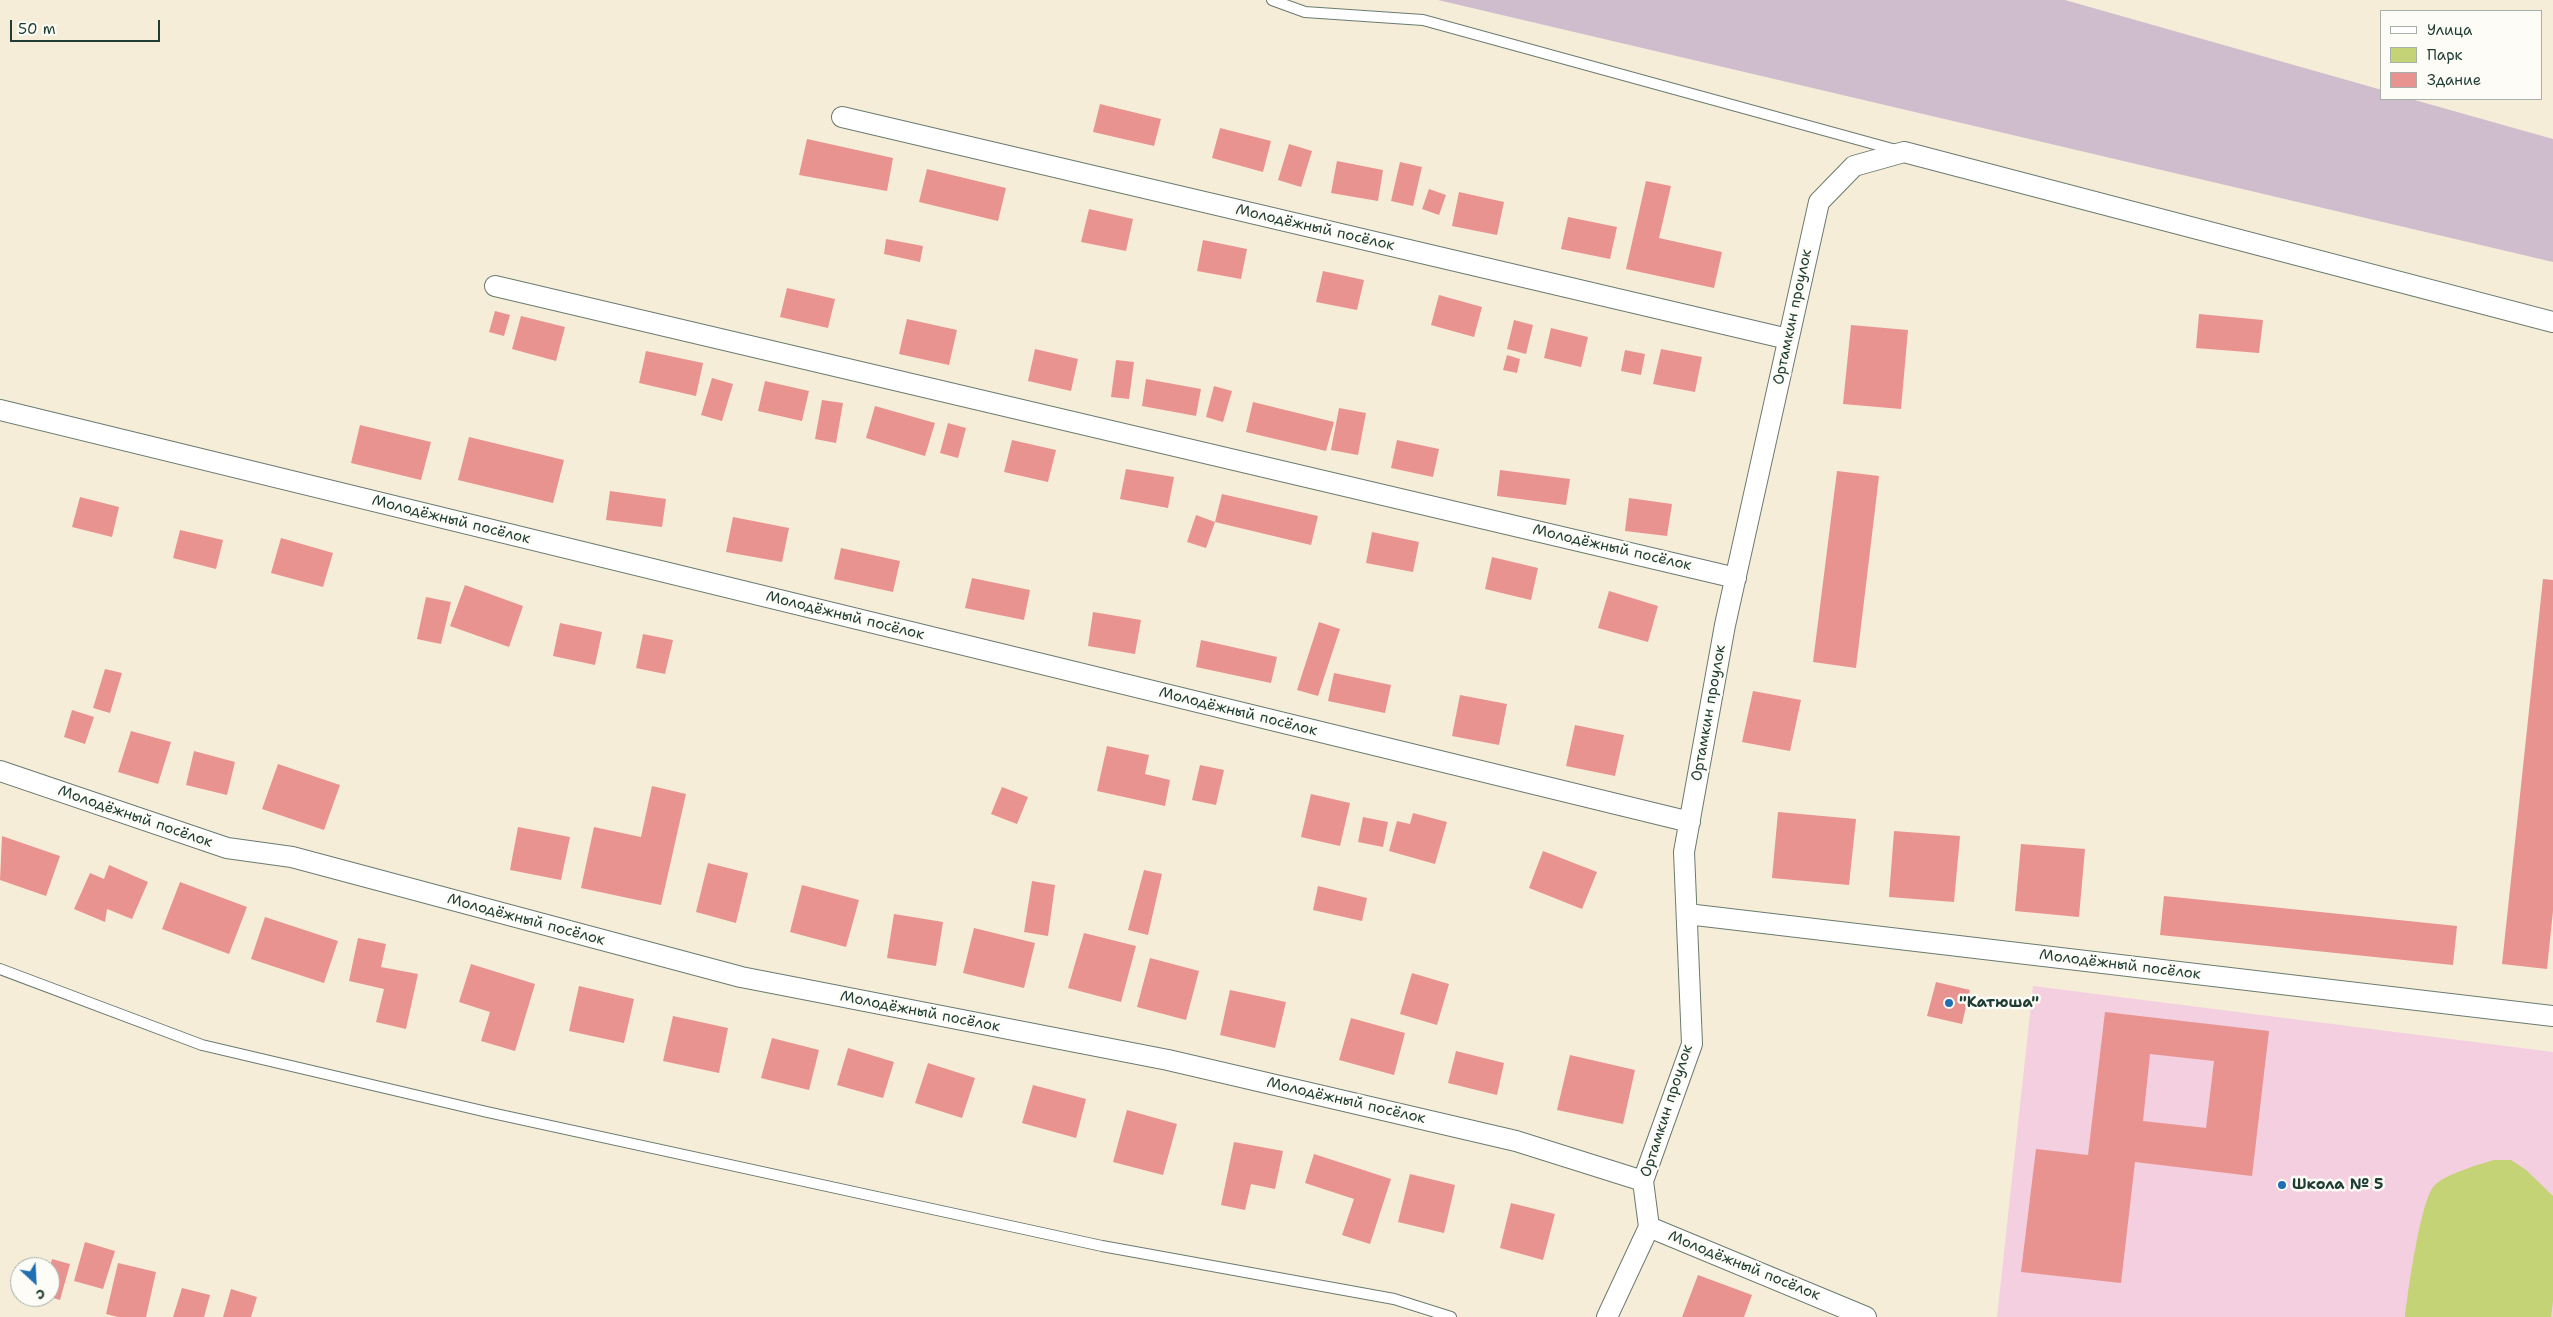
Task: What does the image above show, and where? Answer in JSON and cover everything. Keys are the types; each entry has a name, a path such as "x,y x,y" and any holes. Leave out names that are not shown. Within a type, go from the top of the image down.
{"street":[{"name":"Молодёжный посёлок","path":"842,117 1788,339"},
{"path":"1904,152 2553,322"},
{"name":"Ортамкин проулок","path":"1649,1227 1643,1182 1692,1044 1684,852 1736,578 1819,202 1854,166 1904,152"},
{"name":"Молодёжный посёлок","path":"495,286 1736,578"},
{"name":"Молодёжный посёлок","path":"0,410 1690,822"},
{"name":"Молодёжный посёлок","path":"0,771 227,848 292,857 742,977 1168,1060 1516,1141 1643,1182"},
{"name":"Молодёжный посёлок","path":"1687,914 2553,1016"},
{"path":"1607,1317 1649,1227"},
{"name":"Молодёжный посёлок","path":"1649,1227 1866,1317"}],"lane":[{"path":"1272,0 1305,12 1423,20 1904,152"},
{"path":"0,969 202,1045 487,1112 1102,1246 1394,1299 1451,1317"}],"shaded area":[{"path":"1438,0 2065,0 2380,89 2380,100 2415,100 2553,139 2553,262"},
{"name":"Школа № 5","path":"2033,986 2553,1052 2553,1317 1997,1317"}],"green space":[{"path":"2494,1160 2511,1160 2526,1170 2553,1196 2553,1301 2551,1317 2405,1317 2419,1228 2429,1195 2434,1186 2453,1174"}],"building":[{"path":"1100,104 1161,119 1154,146 1093,132"},
{"path":"1220,128 1271,141 1263,172 1212,158"},
{"path":"807,139 893,158 887,191 799,175"},
{"path":"1289,144 1312,151 1301,187 1278,180"},
{"path":"1337,161 1383,170 1378,201 1331,193"},
{"path":"1400,162 1422,167 1413,206 1391,201"},
{"path":"927,169 1006,188 998,221 919,202"},
{"path":"1646,181 1671,186 1659,238 1722,252 1714,288 1626,269"},
{"path":"1429,189 1446,195 1439,215 1422,209"},
{"path":"1459,192 1504,202 1497,235 1452,226"},
{"path":"1089,209 1133,219 1126,251 1081,242"},
{"path":"1568,217 1617,227 1610,259 1561,249"},
{"path":"886,239 923,246 920,262 884,254"},
{"path":"1203,240 1247,249 1241,279 1197,271"},
{"path":"1323,271 1364,280 1357,310 1316,302"},
{"path":"787,288 835,299 828,328 780,317"},
{"path":"1439,295 1482,307 1474,337 1431,325"},
{"path":"495,311 510,315 504,336 489,332"},
{"path":"2199,314 2263,320 2259,353 2196,348"},
{"path":"521,316 565,327 556,361 512,349"},
{"path":"907,319 957,330 949,365 899,354"},
{"path":"1514,320 1533,325 1526,354 1507,349"},
{"path":"1851,325 1908,330 1901,409 1843,404"},
{"path":"1551,328 1588,337 1581,367 1544,358"},
{"path":"1035,349 1078,359 1071,391 1028,381"},
{"path":"1661,349 1702,357 1695,392 1653,384"},
{"path":"1625,350 1645,354 1641,375 1621,371"},
{"path":"646,351 703,363 696,396 639,383"},
{"path":"1507,355 1520,359 1517,373 1503,370"},
{"path":"1116,360 1134,362 1129,399 1111,397"},
{"path":"712,378 733,384 722,421 701,415"},
{"path":"1146,379 1201,389 1196,416 1142,406"},
{"path":"765,381 809,391 802,421 758,411"},
{"path":"1214,386 1232,391 1223,422 1206,417"},
{"path":"822,400 843,403 836,443 815,439"},
{"path":"1253,402 1334,422 1326,451 1246,432"},
{"path":"875,406 935,423 925,456 866,438"},
{"path":"1339,408 1366,413 1358,455 1331,450"},
{"path":"948,423 966,428 958,458 940,453"},
{"path":"360,425 431,442 421,480 351,463"},
{"path":"469,437 564,460 553,503 458,480"},
{"path":"1012,440 1056,450 1048,482 1004,472"},
{"path":"1397,440 1439,449 1433,477 1391,468"},
{"path":"1126,469 1174,477 1168,508 1120,499"},
{"path":"1500,470 1570,479 1566,505 1497,496"},
{"path":"1837,471 1879,476 1856,668 1813,662"},
{"path":"610,491 666,499 662,527 606,520"},
{"path":"1222,494 1318,516 1311,545 1215,522"},
{"path":"80,497 119,507 112,537 72,527"},
{"path":"1629,498 1672,504 1667,536 1625,531"},
{"path":"1196,515 1215,522 1206,548 1187,542"},
{"path":"733,517 789,528 782,562 726,552"},
{"path":"180,530 223,540 216,569 173,558"},
{"path":"1372,532 1419,542 1413,572 1366,563"},
{"path":"281,538 333,553 323,587 271,573"},
{"path":"841,548 900,561 893,592 834,579"},
{"path":"1492,557 1538,568 1531,600 1485,589"},
{"path":"972,578 1030,590 1024,620 965,608"},
{"path":"2543,579 2553,580 2553,911 2547,969 2502,964"},
{"path":"465,585 523,606 509,647 450,626"},
{"path":"1609,591 1658,606 1648,642 1598,628"},
{"path":"426,597 451,602 441,644 417,639"},
{"path":"1093,612 1141,620 1135,654 1088,646"},
{"path":"1319,622 1340,629 1318,696 1297,690"},
{"path":"560,623 602,632 595,665 553,656"},
{"path":"643,634 673,640 665,674 636,668"},
{"path":"1201,640 1277,657 1271,683 1196,667"},
{"path":"105,669 122,673 110,713 93,708"},
{"path":"1334,673 1391,685 1385,713 1328,701"},
{"path":"1753,691 1801,700 1790,751 1742,742"},
{"path":"1460,695 1507,704 1499,745 1452,736"},
{"path":"72,710 94,717 85,744 64,737"},
{"path":"1575,725 1624,735 1615,776 1566,766"},
{"path":"131,731 171,742 158,784 118,772"},
{"path":"1107,746 1149,755 1145,774 1170,780 1165,806 1097,791"},
{"path":"194,751 235,762 227,795 186,785"},
{"path":"278,764 340,785 324,830 262,809"},
{"path":"1200,765 1224,770 1216,805 1192,800"},
{"path":"652,786 686,794 661,905 581,888 594,827 641,837"},
{"path":"1002,787 1028,797 1017,824 991,814"},
{"path":"1311,794 1350,803 1340,846 1301,837"},
{"path":"1778,812 1856,819 1849,885 1772,878"},
{"path":"1413,813 1447,822 1435,864 1389,851 1397,821 1410,824"},
{"path":"1363,817 1388,822 1383,847 1358,842"},
{"path":"518,827 570,837 561,880 510,870"},
{"path":"1894,831 1960,836 1954,902 1889,897"},
{"path":"2,836 60,856 46,896 0,880"},
{"path":"2021,844 2085,849 2079,917 2015,911"},
{"path":"1543,851 1597,872 1582,909 1529,888"},
{"path":"708,863 748,873 736,923 696,912"},
{"path":"109,865 148,882 132,919 107,909 105,922 74,909 90,873 104,879"},
{"path":"1144,870 1162,874 1148,935 1128,930"},
{"path":"1032,881 1055,885 1048,936 1024,932"},
{"path":"180,882 247,907 229,954 162,929"},
{"path":"802,885 859,900 846,947 790,932"},
{"path":"1318,886 1367,898 1362,921 1313,910"},
{"path":"2164,896 2457,926 2453,965 2160,935"},
{"path":"894,914 943,922 936,966 887,958"},
{"path":"265,917 338,941 324,983 251,959"},
{"path":"974,928 1035,943 1024,988 963,973"},
{"path":"1084,933 1136,946 1121,1002 1068,988"},
{"path":"358,938 386,944 381,967 418,974 406,1029 376,1022 384,989 349,981"},
{"path":"1150,958 1199,971 1186,1020 1137,1007"},
{"path":"471,964 535,984 515,1051 481,1041 490,1012 459,1002"},
{"path":"1412,973 1449,984 1437,1025 1400,1014"},
{"name":"\"Катюша\"","path":"1936,982 1970,990 1962,1024 1927,1016"},
{"path":"579,986 634,999 624,1043 569,1031"},
{"path":"1230,990 1286,1002 1275,1048 1220,1035"},
{"path":"2105,1012 2269,1031 2252,1176 2135,1162 2121,1283 2021,1272 2036,1149 2088,1155","holes":["2150,1054 2214,1061 2206,1128 2143,1121"]},
{"path":"673,1016 728,1028 719,1073 663,1061"},
{"path":"1351,1018 1405,1033 1394,1075 1339,1060"},
{"path":"772,1038 819,1050 809,1090 761,1078"},
{"path":"848,1048 894,1062 883,1098 837,1085"},
{"path":"1456,1051 1504,1063 1497,1095 1448,1083"},
{"path":"1570,1055 1635,1070 1623,1124 1557,1110"},
{"path":"928,1063 975,1078 962,1118 915,1103"},
{"path":"1033,1085 1086,1099 1076,1138 1022,1123"},
{"path":"1127,1110 1177,1124 1163,1175 1113,1162"},
{"path":"1234,1142 1283,1151 1275,1189 1251,1184 1245,1210 1221,1205"},
{"path":"1314,1154 1391,1179 1370,1244 1342,1235 1354,1199 1305,1183"},
{"path":"1410,1174 1455,1185 1444,1233 1398,1222"},
{"path":"1511,1203 1555,1214 1543,1260 1500,1248"},
{"path":"85,1242 115,1251 103,1289 74,1281"},
{"path":"60,1261 70,1264 60,1300"},
{"path":"118,1263 156,1272 146,1317 118,1317 106,1314"},
{"path":"1698,1275 1752,1295 1744,1317 1682,1317"},
{"path":"182,1288 210,1295 204,1317 173,1317"},
{"path":"231,1289 257,1297 251,1317 223,1317"}],"place":[{"name":"\"Катюша\"","path":"1949,1003"},
{"name":"Школа № 5","path":"2282,1185"}]}
